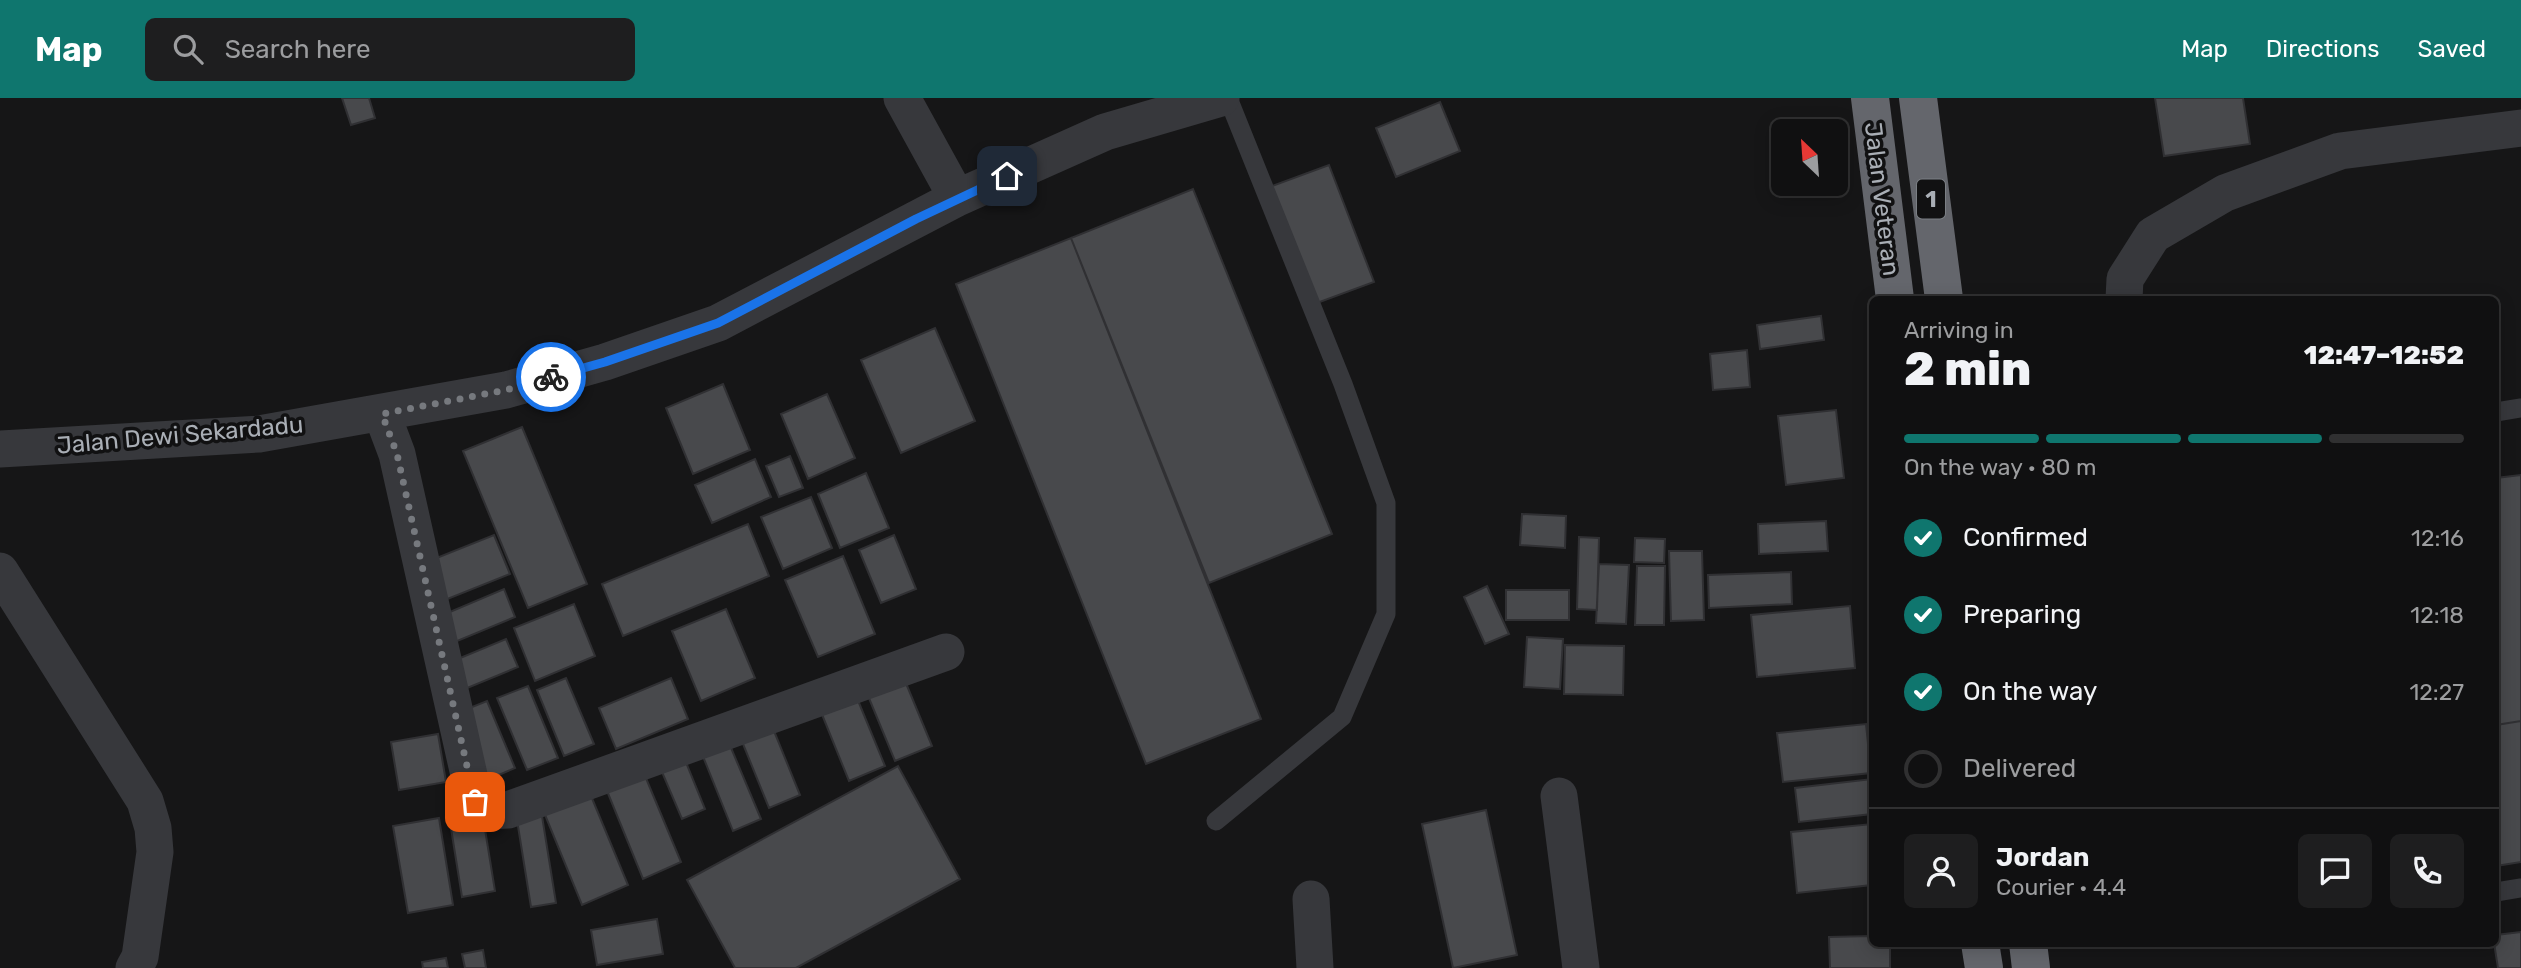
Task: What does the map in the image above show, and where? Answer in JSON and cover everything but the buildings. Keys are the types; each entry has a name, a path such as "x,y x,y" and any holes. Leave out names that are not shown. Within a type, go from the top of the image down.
{"highway":[{"name":"Jalan Veteran","path":"1870,98 1895,296"},
{"name":"Jalan Veteran","path":"1918,98 1944,296"},
{"path":"1981,947 1984,968"},
{"path":"2028,947 2031,968"}],"street":[{"path":"902,98 957,198"},
{"name":"Jalan Dewi Sekardadu","path":"0,449 259,434 506,390 605,362 718,323 957,198 1105,132 1222,98"},
{"path":"2124,296 2125,279 2153,235 2225,193 2340,152 2521,128"},
{"path":"382,414 397,454 475,802 488,811 508,810 946,652"},
{"path":"0,571 145,801 153,828 155,852 140,957 134,968"},
{"path":"1559,796 1581,968"},
{"path":"1311,899 1315,968"}],"lane":[{"path":"1216,821 1342,716 1386,614 1386,503 1343,384 1228,98"},
{"path":"2499,412 2521,408"},
{"path":"2499,892 2521,888"}],"way so far":[{"path":"475,802 397,454 382,414 506,390 551,377"}],"route":[{"path":"551,377 605,362 718,323 874,240 1007,176"}]}
